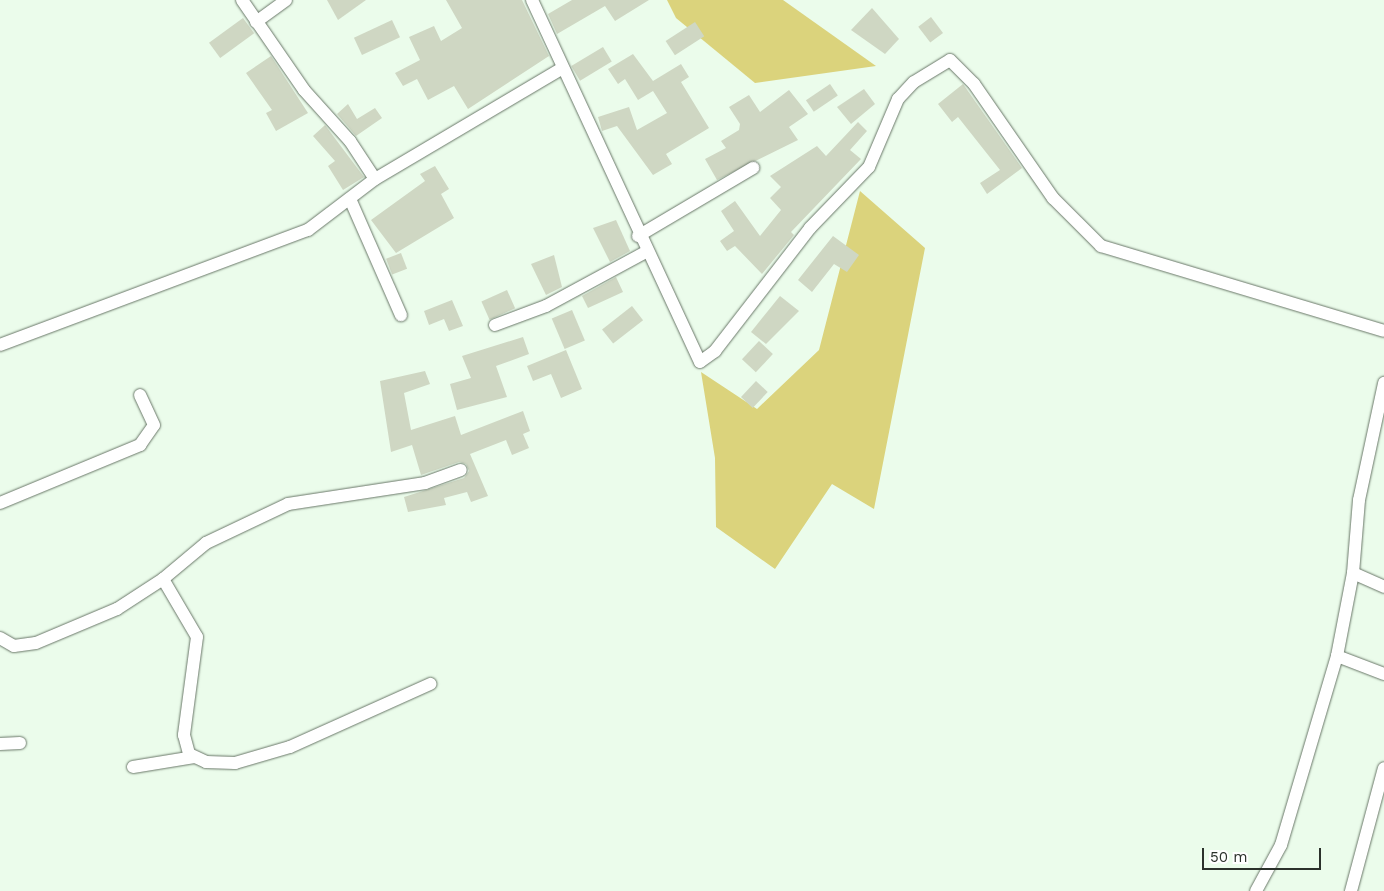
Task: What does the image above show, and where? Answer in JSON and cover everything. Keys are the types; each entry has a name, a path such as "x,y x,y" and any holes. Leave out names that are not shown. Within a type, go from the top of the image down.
{"street":[{"path":"242,0 256,22 375,179"},
{"path":"256,22 286,0"},
{"path":"532,0 638,236 697,360 704,362 810,228 868,167 898,99 914,82 950,60 974,84 1053,198 1101,246 1384,331"},
{"path":"0,345 308,230 375,179 563,68"},
{"path":"638,236 753,168"},
{"path":"350,199 401,314"},
{"path":"495,325 546,306 646,252"},
{"path":"1256,891 1281,845 1337,656 1353,573 1359,500 1384,383"},
{"path":"0,503 140,445 154,425 140,395"},
{"path":"0,638 14,646 36,644 117,609 163,579 206,543 288,504 425,483 461,470"},
{"path":"1353,573 1384,587"},
{"path":"163,579 198,636 184,735 186,749 194,757"},
{"path":"1337,656 1384,674"},
{"path":"132,767 194,757 235,763 290,747 430,684"},
{"path":"0,744 20,742"},
{"path":"1351,891 1384,768"}],"shaded area":[{"path":"667,0 783,0 876,66 755,83 676,18"},
{"path":"860,191 925,248 874,509 832,484 775,569 716,527 715,458 701,372 757,409 819,350"}],"building":[{"path":"327,0 366,0 338,20"},
{"path":"446,0 522,0 549,56 468,109 454,86 428,100 417,79 403,86 395,73 420,60 409,37 434,26 441,41 462,28"},
{"path":"572,0 649,0 615,21 605,6 557,34 548,14"},
{"path":"872,8 899,39 885,54 851,30"},
{"path":"931,17 943,33 930,43 918,27"},
{"path":"243,18 254,33 220,58 209,43"},
{"path":"392,20 400,37 362,55 354,38"},
{"path":"695,22 704,36 675,55 666,41"},
{"path":"603,47 612,62 580,81 571,66"},
{"path":"633,54 653,81 681,64 689,77 681,82 709,128 666,154 672,164 653,175 617,126 602,131 598,117 629,107 637,130 667,113 653,91 638,100 625,79 618,84 608,69"},
{"path":"271,56 308,113 276,131 266,113 272,110 246,73"},
{"path":"830,84 838,96 814,112 806,100"},
{"path":"963,84 1022,168 987,194 980,183 1000,170 958,117 952,122 938,104"},
{"path":"864,89 875,104 851,124 837,107"},
{"path":"789,90 808,114 789,127 798,140 717,180 705,159 726,148 721,141 739,130 740,124 729,107 749,95 760,112"},
{"path":"348,104 357,119 375,108 382,118 356,136 337,114"},
{"path":"858,122 867,131 850,150 861,159 791,232 794,235 762,274 735,246 727,251 720,241 734,231 721,211 735,201 760,236 781,210 770,198 781,187 770,176 817,146 826,156"},
{"path":"325,125 364,177 343,190 328,166 335,161 313,136"},
{"path":"435,166 449,189 441,194 454,218 396,253 371,220 425,181 420,174"},
{"path":"616,220 630,251 610,262 593,228"},
{"path":"833,236 859,255 847,272 834,264 812,292 798,280"},
{"path":"401,253 407,269 392,275 386,259"},
{"path":"554,255 562,287 546,295 531,264"},
{"path":"616,277 623,292 588,308 582,296"},
{"path":"507,290 515,308 490,320 481,301"},
{"path":"780,296 799,311 766,344 751,332"},
{"path":"452,300 463,326 449,331 444,319 429,325 424,311"},
{"path":"632,306 643,320 613,344 602,329"},
{"path":"572,310 585,340 565,349 552,319"},
{"path":"523,337 529,354 496,366 507,397 457,410 450,384 471,378 462,356"},
{"path":"759,341 773,354 756,372 742,359"},
{"path":"566,350 582,389 561,398 551,374 533,381 527,366"},
{"path":"425,371 430,384 404,393 411,430 455,416 461,435 523,411 530,431 523,434 529,448 512,455 506,440 470,454 488,496 471,502 467,492 444,498 446,505 408,512 404,497 464,478 469,471 466,464 459,462 421,475 412,445 391,452 380,381"},
{"path":"756,381 768,392 753,408 741,397"}]}
